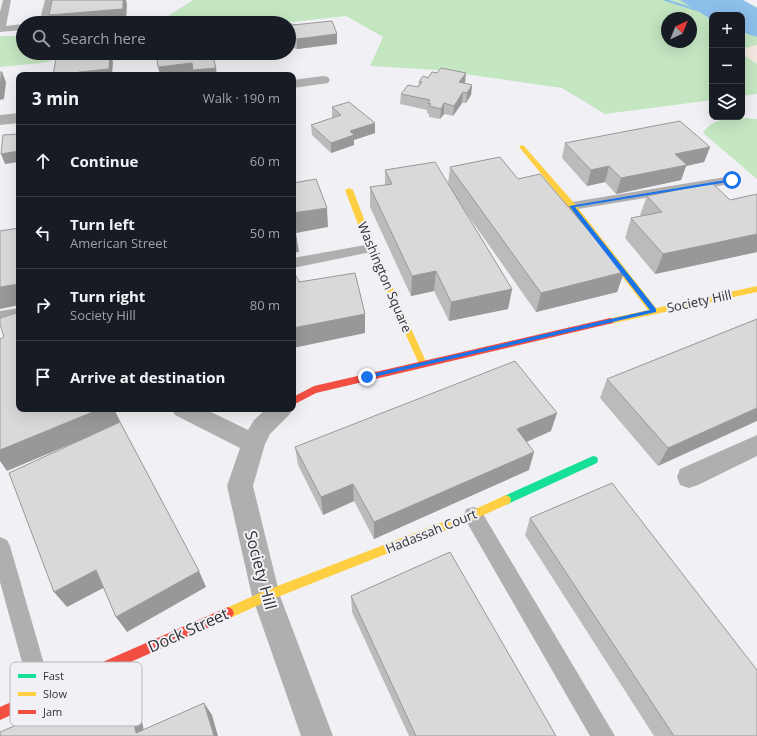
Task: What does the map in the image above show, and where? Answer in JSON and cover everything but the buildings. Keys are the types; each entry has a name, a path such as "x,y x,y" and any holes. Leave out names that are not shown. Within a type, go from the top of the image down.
{"street":[{"path":"296,84 323,80"},
{"path":"0,120 16,118"},
{"path":"522,147 572,206 654,311"},
{"name":"Washington Square","path":"349,190 371,248 423,364"},
{"name":"Society Hill","path":"296,399 314,390 654,311 757,289"},
{"path":"0,318 16,315"},
{"path":"189,412 253,443"},
{"name":"Society Hill","path":"278,412 262,427 253,443 240,486 266,596 317,736"},
{"path":"689,477 757,446"},
{"name":"Hadassah Court","path":"266,596 473,515 593,460"},
{"name":"Dock Street","path":"115,662 266,596"},
{"name":"Dock Street","path":"0,714 10,709"}],"lane":[{"path":"7,0 1,29 16,28"},
{"path":"46,16 49,0"},
{"path":"572,206 732,180"},
{"path":"296,262 371,248"},
{"path":"473,515 603,736"},
{"path":"0,546 33,662"}],"shaded area":[{"path":"757,45 757,64 745,56 745,48"}],"green space":[{"path":"193,0 741,0 757,7 757,45 745,48 745,12 709,12 709,100 605,114 562,88 438,70 370,66 383,37 346,16 296,22 296,16 168,16"},
{"path":"0,36 16,36 16,60 54,60 42,63 0,67"},
{"path":"745,56 757,64 757,94 745,96"},
{"path":"745,118 757,119 757,179 703,133 715,122 720,120 745,120"}],"water":[{"path":"680,0 743,0 757,8 757,37 745,33 745,12 709,12 709,18"}],"waterway":[{"path":"664,0 709,14"}],"traffic: fast":[{"path":"506,500 593,460"}],"traffic: slow":[{"path":"522,147 572,206 654,311"},
{"path":"349,190 371,248 423,364"},
{"path":"610,321 757,289"},
{"path":"228,613 266,596 473,515 506,500"}],"traffic: jam":[{"path":"296,399 314,390 610,321"},
{"path":"117,662 228,613"},
{"path":"0,714 10,710"}],"route":[{"path":"367,377 654,311 572,206 732,180"}]}
